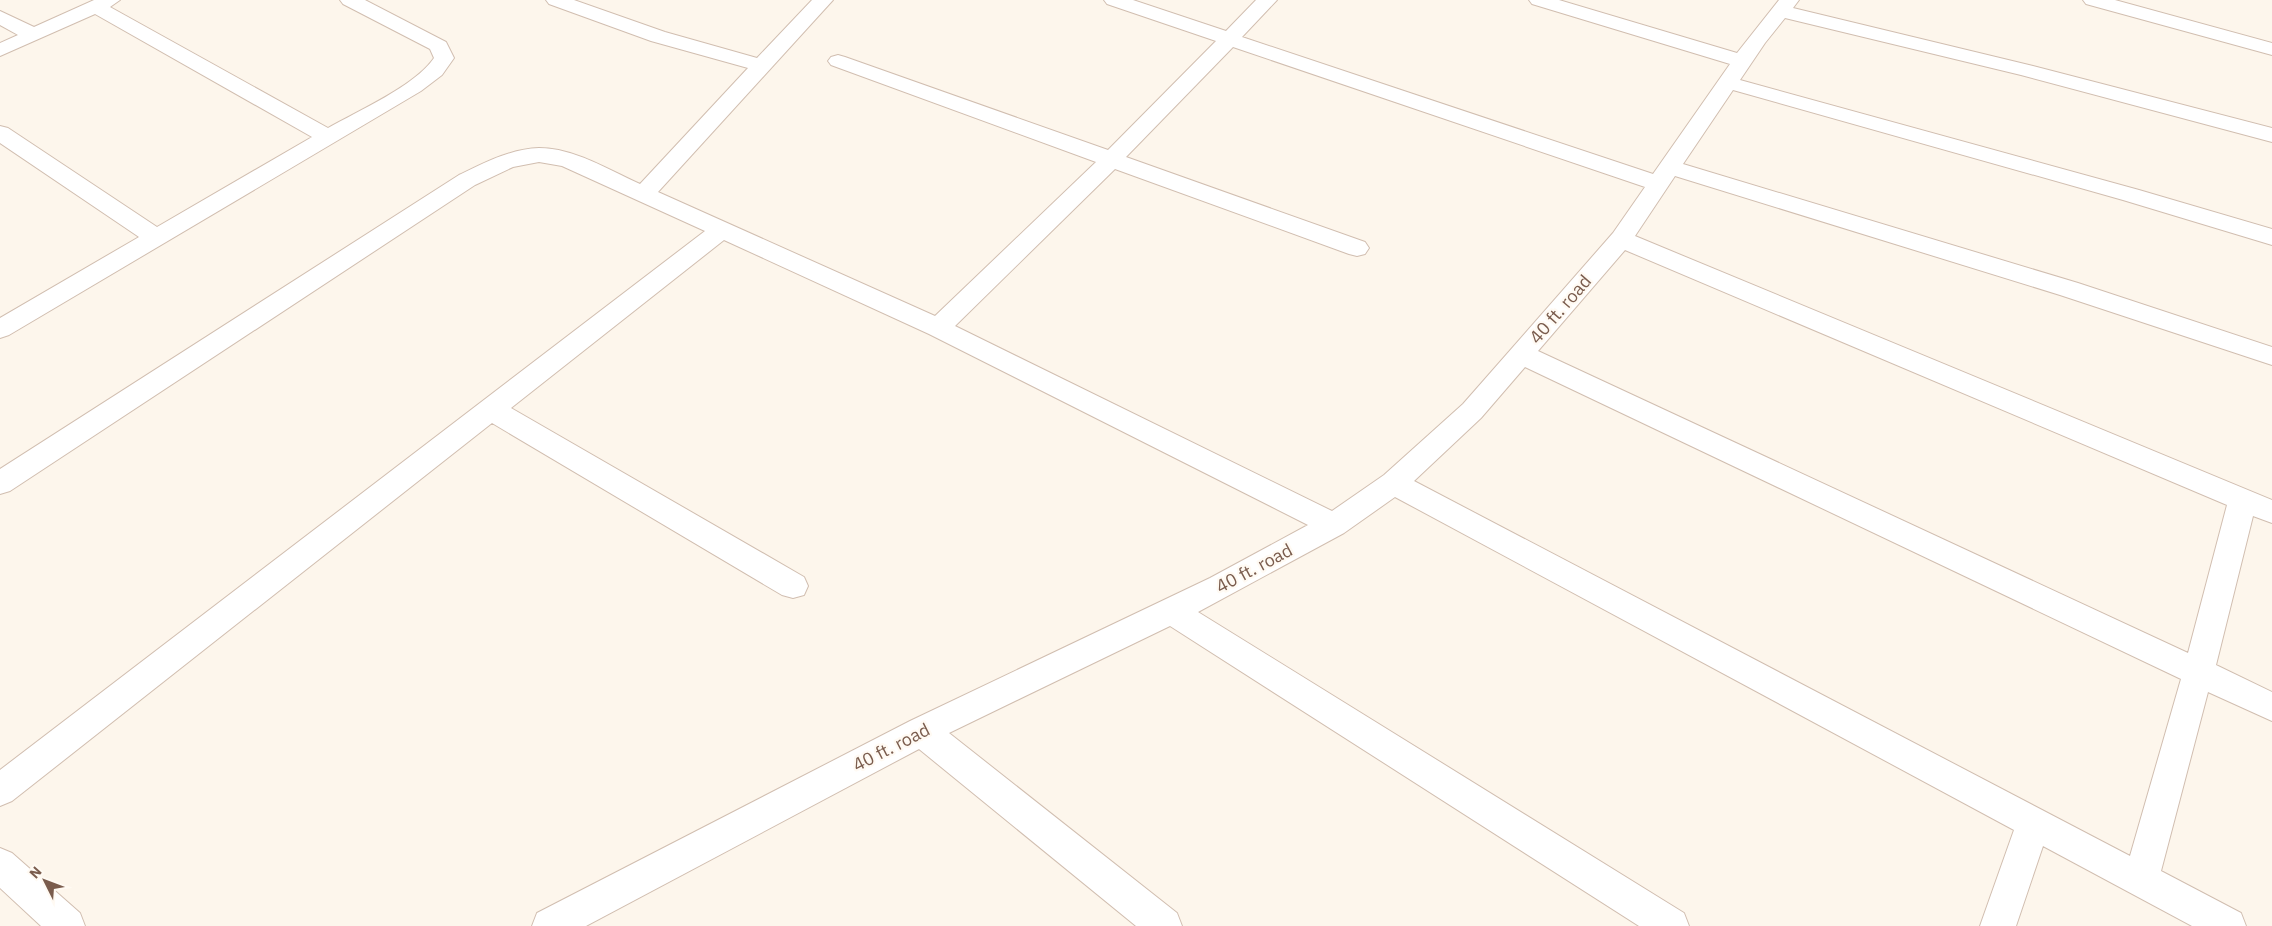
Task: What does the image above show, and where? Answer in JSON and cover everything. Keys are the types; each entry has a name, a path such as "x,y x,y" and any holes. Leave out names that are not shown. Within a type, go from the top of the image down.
{"street":[{"path":"0,328 414,87 434,71 444,58 439,46 350,0"},
{"path":"556,0 703,52 763,66"},
{"path":"644,193 823,0"},
{"path":"1114,0 1664,176 2069,289 2272,356"},
{"path":"938,328 1112,159 1267,0"},
{"path":"1539,0 1736,72 2272,238"},
{"path":"2093,0 2272,49"},
{"path":"0,50 103,3 328,137"},
{"path":"1785,6 2272,134"},
{"name":"40 ft. road","path":"550,926 921,731 1221,587 1334,524 1394,483 1472,411 1621,239 1757,39 1785,6"},
{"path":"0,16 33,35"},
{"path":"838,60 1357,248"},
{"path":"0,133 155,238"},
{"path":"0,483 468,180 508,161 539,155 568,160 938,328 1334,524"},
{"path":"0,790 722,230"},
{"path":"1621,239 2272,512"},
{"path":"1521,354 2272,707"},
{"path":"490,409 793,586"},
{"path":"1394,483 2228,926"},
{"path":"2141,879 2198,673 2243,500"},
{"path":"1170,611 1671,926"},
{"path":"921,731 1164,926"},
{"path":"1998,926 2033,822"},
{"path":"0,865 67,926"}]}
